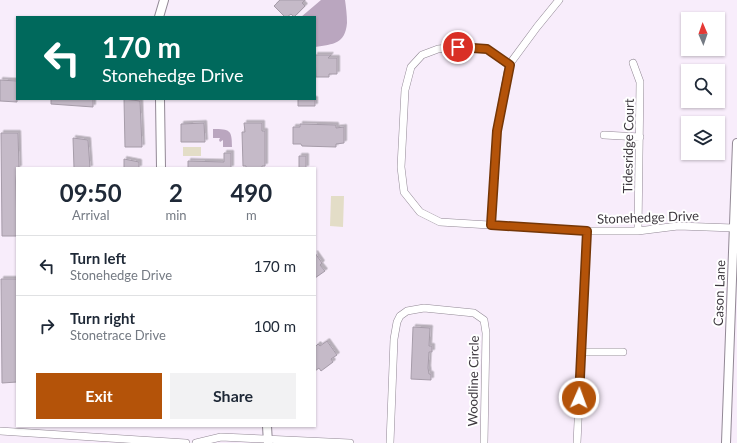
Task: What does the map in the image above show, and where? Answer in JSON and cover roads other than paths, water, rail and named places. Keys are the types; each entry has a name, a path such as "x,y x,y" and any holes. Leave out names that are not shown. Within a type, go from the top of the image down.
{"street":[{"path":"159,16 164,0"},
{"path":"491,225 497,131 510,65 537,27 559,0"},
{"name":"Stonehedge Drive","path":"510,65 487,49 458,47 438,49 422,55 411,67 405,90 401,167 404,192 420,212 440,222 587,231 638,231 678,226 734,228"},
{"name":"Tidesridge Court","path":"633,63 640,82 638,231"},
{"path":"160,100 161,167"},
{"path":"604,135 640,137"},
{"name":"Cason Lane","path":"726,443 737,143"},
{"path":"577,443 587,231"},
{"name":"Woodline Circle","path":"390,443 394,339 397,322 400,316 406,311 424,308 474,313 484,320 486,333 484,443"},
{"path":"581,352 623,352"},
{"path":"267,427 268,441"},
{"path":"0,431 186,443"},
{"path":"196,443 221,437 268,441 350,443"}]}
